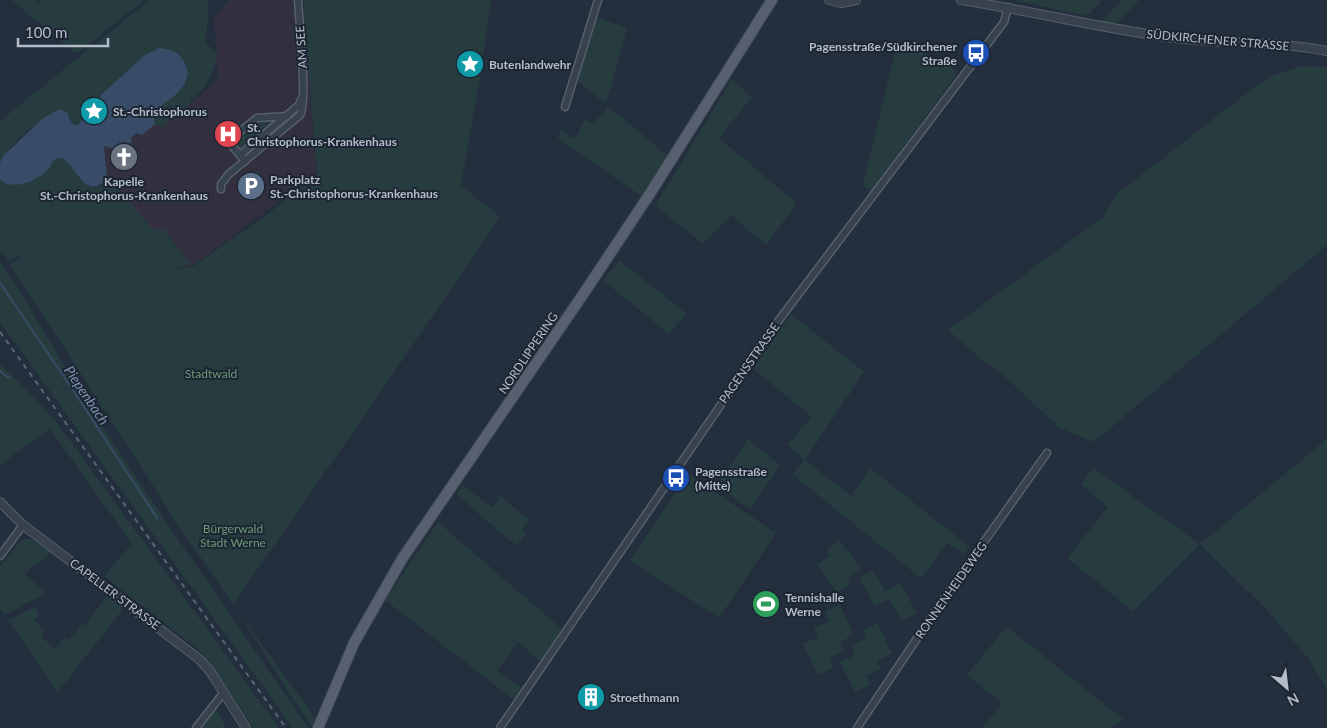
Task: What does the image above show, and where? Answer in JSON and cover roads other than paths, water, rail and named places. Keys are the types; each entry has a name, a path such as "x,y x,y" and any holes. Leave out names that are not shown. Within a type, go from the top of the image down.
{"main road":[{"name":"NORDLIPPERING","path":"319,727 354,643 402,559 610,254 727,74 772,0"}],"street":[{"name":"AM SEE","path":"242,158 300,115 303,110 298,0"},
{"path":"565,107 598,0"},
{"path":"830,0 841,3 856,0"},
{"name":"SÜDKIRCHENER STRASSE","path":"961,0 1008,7 1132,32 1204,41 1300,46 1327,51"},
{"name":"PAGENSSTRASSE","path":"500,728 771,330 1004,22 1008,7"},
{"name":"AM SEE","path":"221,189 224,179 242,158 299,105 303,95"},
{"path":"242,158 228,141 257,118 287,116"},
{"name":"RONNENHEIDEWEG","path":"857,728 942,601 1047,453"},
{"name":"CAPELLER STRASSE","path":"0,502 23,525 196,656 210,671 246,728"},
{"path":"0,556 23,525"},
{"path":"196,728 224,692"}],"water":[{"path":"159,48 179,54 187,69 185,84 174,96 153,112 155,124 142,135 137,133 131,138 132,142 129,144 125,142 115,149 104,146 107,178 100,185 94,187 88,185 62,158 54,160 49,169 31,181 12,185 0,180 0,163 3,156 42,119 59,109 67,112 72,124 78,125 103,93 145,55"}],"waterway":[{"name":"Piepenbach","path":"0,283 157,518"},
{"path":"0,371 9,378"}],"railway":[{"path":"0,332 286,728"}],"place":[{"name":"Pagensstraße/Südkirchener Straße","path":"976,53"},
{"name":"Butenlandwehr","path":"470,64"},
{"name":"St.-Christophorus","path":"94,111"},
{"name":"St. Christophorus-Krankenhaus","path":"228,134"},
{"name":"Kapelle St.-Christophorus-Krankenhaus","path":"124,157"},
{"name":"Parkplatz St.-Christophorus-Krankenhaus","path":"251,186"},
{"name":"Pagensstraße (Mitte)","path":"676,478"},
{"name":"Tennishalle Werne","path":"766,604"},
{"name":"Stroethmann","path":"591,697"}],"park label":[{"name":"Stadtwald","path":"211,373"},
{"name":"Bürgerwald Stadt Werne","path":"233,535"}]}
